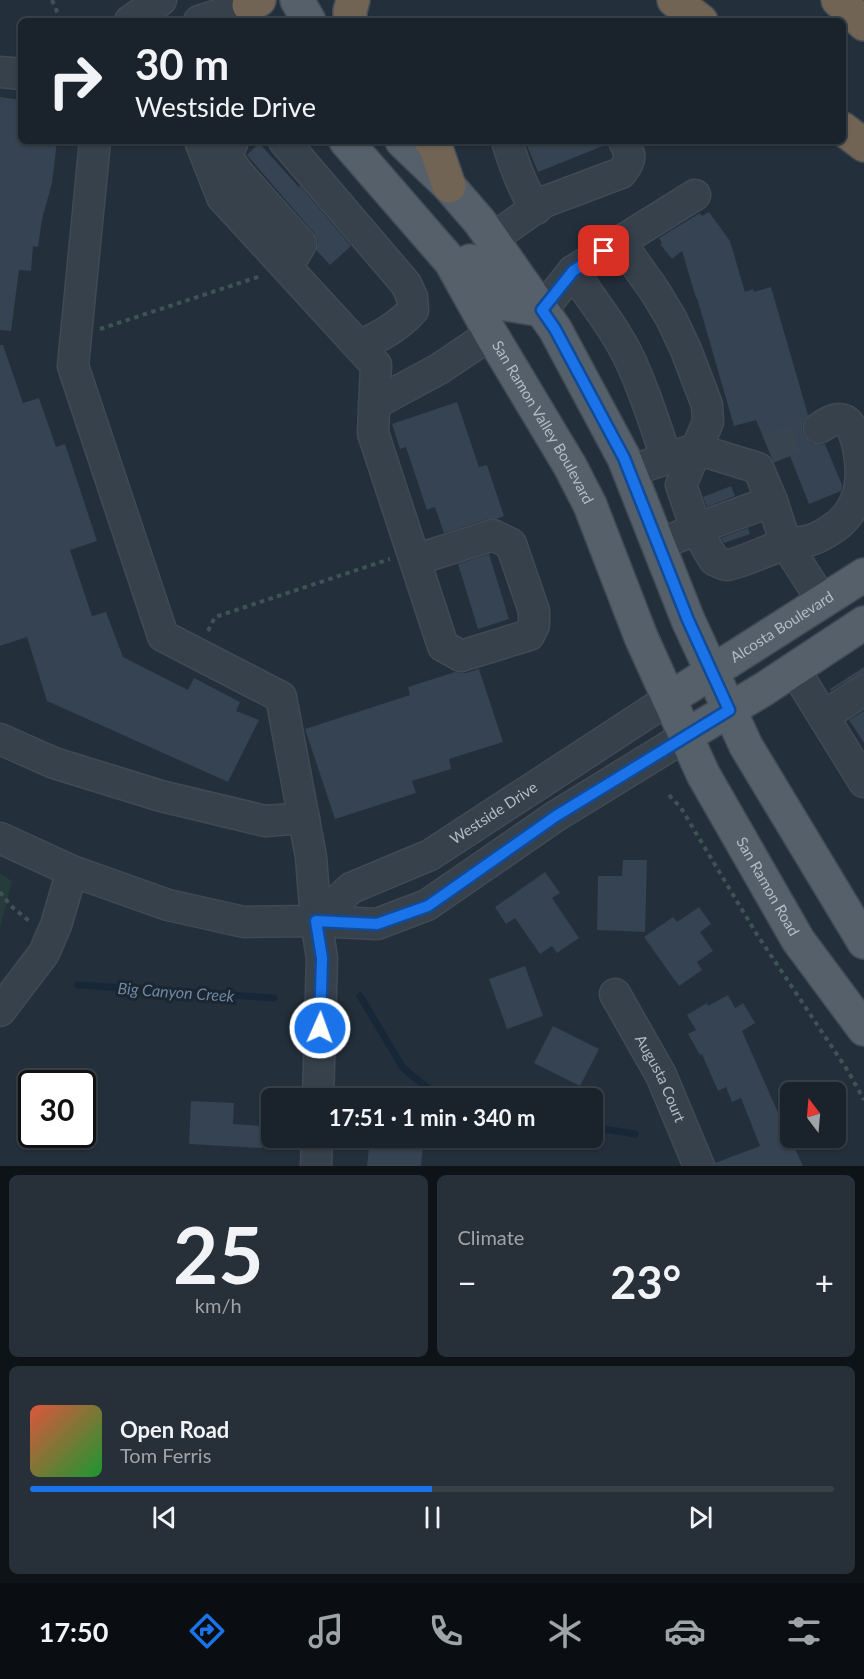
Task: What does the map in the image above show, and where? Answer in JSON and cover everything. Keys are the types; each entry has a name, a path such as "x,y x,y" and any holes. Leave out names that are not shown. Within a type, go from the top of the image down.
{"highway":[{"path":"350,18 353,0"},
{"path":"674,0 697,18"},
{"path":"838,0 864,24"},
{"path":"846,131 864,145"},
{"path":"434,144 449,186"}],"main road":[{"path":"297,0 307,18"},
{"name":"San Ramon Valley Boulevard","path":"349,144 450,262 570,466 590,505 641,637 686,736"},
{"path":"405,144 449,186 480,222 555,329 630,471 688,620 746,747 864,942"},
{"path":"413,218 435,220 446,227 495,296 506,304 542,310"},
{"name":"Alcosta Boulevard","path":"669,699 864,575"},
{"path":"686,736 864,623"},
{"name":"San Ramon Road","path":"686,736 703,774 798,940 864,1029"}],"street":[{"path":"134,18 161,0"},
{"path":"211,18 254,7"},
{"path":"0,72 18,74"},
{"path":"95,144 73,366 163,636 281,698 311,856 316,921 322,958 318,1088"},
{"path":"201,144 222,197 376,365 373,433 443,646 461,656 529,634 534,624 534,611 511,544 493,535 413,553"},
{"path":"232,144 228,155 231,163 301,244 290,271"},
{"path":"287,144 398,275 412,297 413,310 406,318 384,334 359,346"},
{"path":"508,144 525,193 536,209"},
{"path":"492,239 544,202 621,173 630,159 625,144"},
{"path":"542,310 573,271 694,195"},
{"path":"620,242 671,318 707,405 708,422 681,485 696,529 714,561 727,565 786,544 811,540 840,522 853,508 862,480 862,465 860,451 851,426 844,420 836,419 819,429"},
{"path":"573,271 606,319 630,360 666,458"},
{"path":"374,404 439,369 491,334"},
{"path":"630,471 696,449 758,468 786,544 823,602"},
{"path":"681,485 741,463 768,449"},
{"path":"658,545 772,501"},
{"path":"794,669 861,769"},
{"path":"824,716 864,690"},
{"name":"Westside Drive","path":"316,921 351,888 430,855 669,699"},
{"path":"0,838 72,871 168,905 244,922 316,921 377,924 428,906 556,816 686,736"},
{"path":"0,739 54,763 161,796 265,821 304,818"},
{"path":"0,1011 44,953 51,939 72,871"},
{"name":"Augusta Court","path":"615,994 661,1075 699,1166"},
{"path":"316,1166 317,1148"}],"path":[{"path":"51,0 60,18"},
{"path":"77,330 92,332 260,276 271,284 290,271"},
{"path":"197,654 215,617 413,553"},
{"path":"669,795 681,808 756,933 849,1071 864,1100"},
{"path":"0,892 11,906 51,939"}],"green space":[{"path":"0,873 12,881 0,928"}],"building":[{"path":"0,97 18,100 18,144 57,144 52,183 42,219 38,247 33,246 31,271 19,270 11,331 0,330"},
{"path":"260,144 300,186 351,246 330,265 316,250 318,242 314,233 247,155"},
{"path":"526,144 608,144 538,172"},
{"path":"709,212 730,241 745,292 771,287 808,415 802,428 804,436 811,443 825,444 842,485 841,491 809,504 788,451 772,457 756,420 734,426 682,251 672,259 660,244 662,243 659,238 700,213 702,216"},
{"path":"0,345 3,345 23,403 39,398 56,447 65,444 97,541 70,550 92,616 106,612 123,657 188,690 194,678 240,702 236,711 259,720 228,782 47,701 27,637 0,646"},
{"path":"457,402 479,467 487,465 504,516 444,533 435,507 427,510 406,447 400,449 392,424"},
{"path":"731,486 735,496 707,507 703,497"},
{"path":"748,528 750,534 724,543 721,538"},
{"path":"489,554 509,619 478,629 458,564"},
{"path":"864,667 864,673 831,691 830,689"},
{"path":"479,669 503,742 449,759 451,769 412,781 416,793 335,819 305,729 410,695 408,687 455,672 466,673"},
{"path":"864,711 864,743 849,720"},
{"path":"623,860 647,860 645,932 597,930 598,876 622,876"},
{"path":"545,872 560,893 552,898 579,938 557,953 552,946 540,954 515,918 506,924 495,907"},
{"path":"699,907 711,924 700,932 713,951 697,962 702,970 679,986 644,937 673,917 677,922"},
{"path":"525,966 543,1016 507,1029 489,979"},
{"path":"728,995 735,1008 743,1003 755,1023 742,1031 780,1117 780,1148 795,1148 803,1166 716,1166 715,1163 760,1146 741,1098 732,1102 726,1087 718,1091 702,1054 700,1055 688,1034 696,1030 687,1015 707,1003 708,1006"},
{"path":"553,1026 599,1049 580,1086 534,1063"},
{"path":"191,1101 234,1103 233,1124 261,1126 261,1148 189,1144"},
{"path":"369,1148 423,1148 421,1166 367,1166"}],"waterway":[{"name":"Big Canyon Creek","path":"78,985 274,998"},
{"name":"Big Canyon Creek","path":"360,996 403,1068 428,1088"},
{"name":"Big Canyon Creek","path":"603,1129 635,1134"}],"tunnel":[{"path":"768,449 819,428"}],"route":[{"path":"320,1028 322,958 316,921 377,924 428,906 556,816 729,710 688,620 624,458 555,329 542,310 573,271 604,251"}]}
